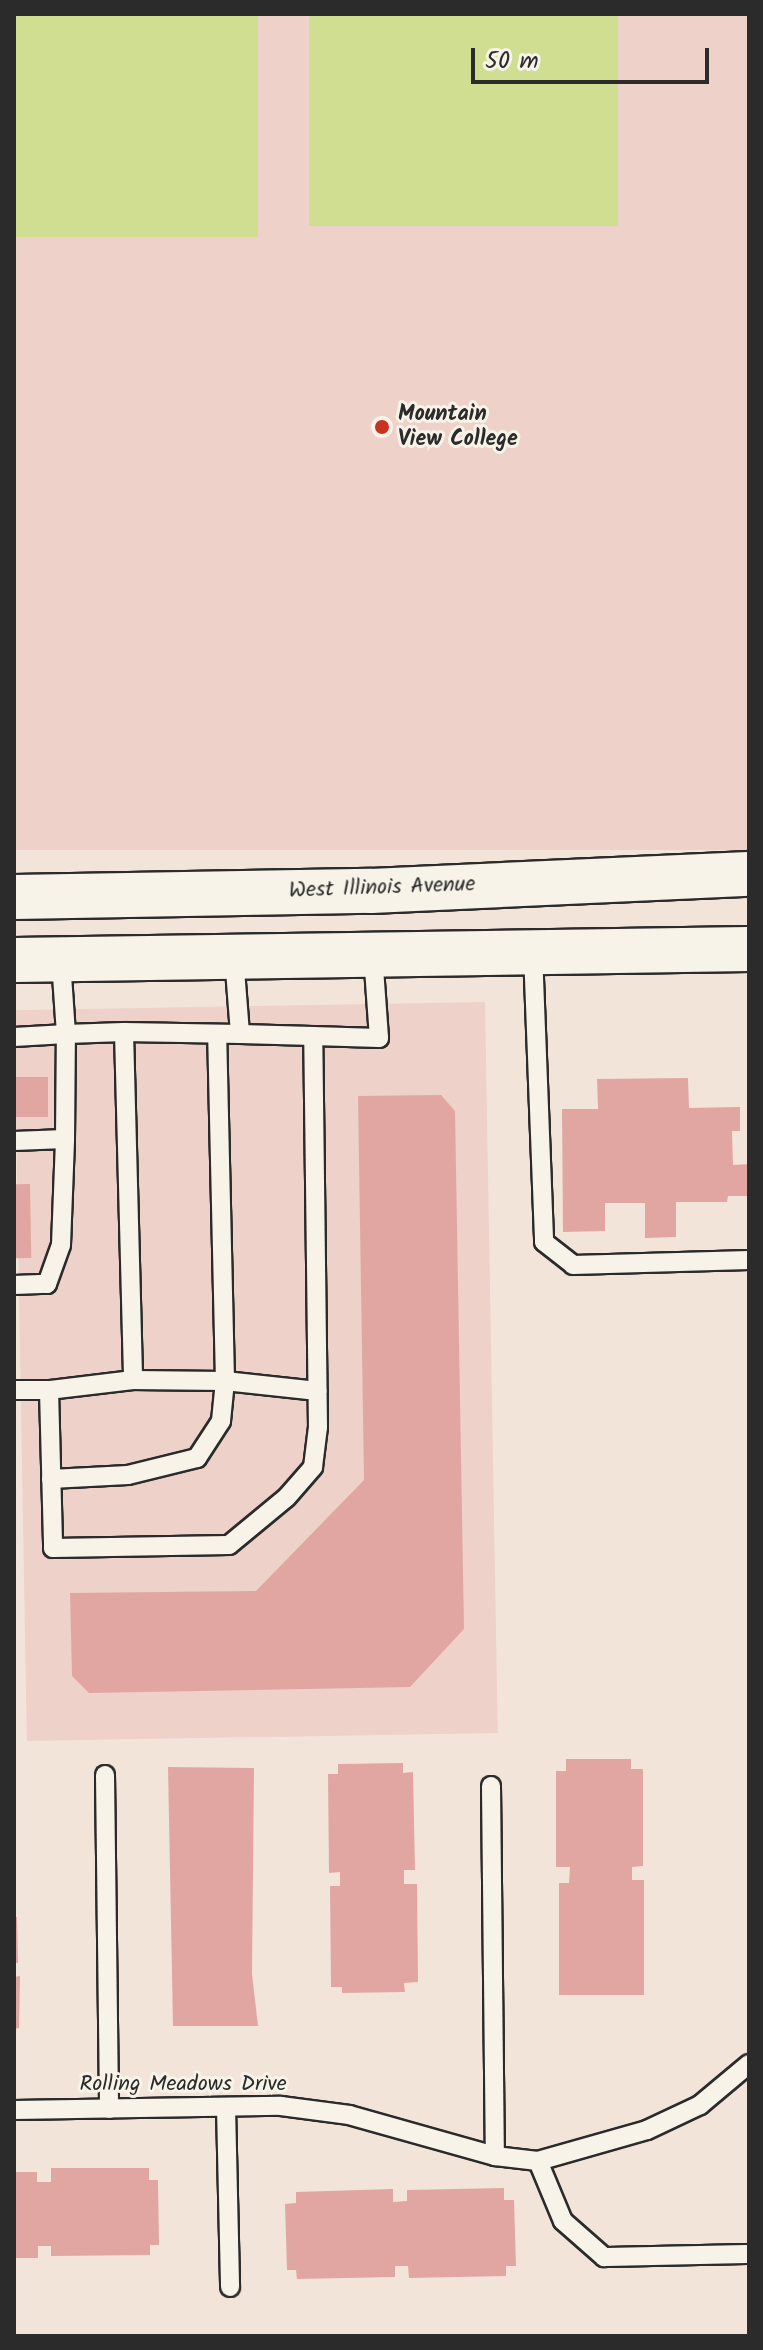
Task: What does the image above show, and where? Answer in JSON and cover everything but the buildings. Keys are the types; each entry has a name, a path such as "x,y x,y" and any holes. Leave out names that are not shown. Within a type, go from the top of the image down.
{"main road":[{"name":"West Illinois Avenue","path":"14,897 371,891 749,874"},
{"path":"371,891 373,955"},
{"path":"14,960 749,949"}],"lane":[{"path":"533,952 544,1242 573,1265 749,1260"},
{"path":"14,1037 124,1032 379,1038 373,955"},
{"path":"234,957 240,1034"},
{"path":"14,1285 47,1284 61,1245 66,1034 61,960"},
{"path":"124,1032 132,1380"},
{"path":"51,1479 128,1475 197,1458 221,1421 225,1381 217,1035"},
{"path":"49,1390 53,1548 229,1545 287,1497 313,1467 317,1391 313,1036"},
{"path":"14,1141 65,1139"},
{"path":"14,1390 49,1390 132,1380 225,1381 317,1391"},
{"path":"105,1775 109,2109"},
{"path":"491,1786 495,2156"},
{"name":"Rolling Meadows Drive","path":"14,2110 281,2106 349,2115 495,2156 538,2161 647,2130 700,2105 749,2064"},
{"path":"226,2107 230,2287"},
{"path":"538,2161 563,2221 604,2257 749,2254"}],"shaded area":[{"name":"Mountain View College","path":"14,14 749,14 749,850 14,850"},
{"path":"485,1002 498,1733 27,1741 14,1010"}],"green space":[{"path":"14,14 258,14 258,237 14,237"},
{"path":"309,14 618,14 618,226 309,226"}],"place":[{"name":"Mountain View College","path":"382,427"}]}
